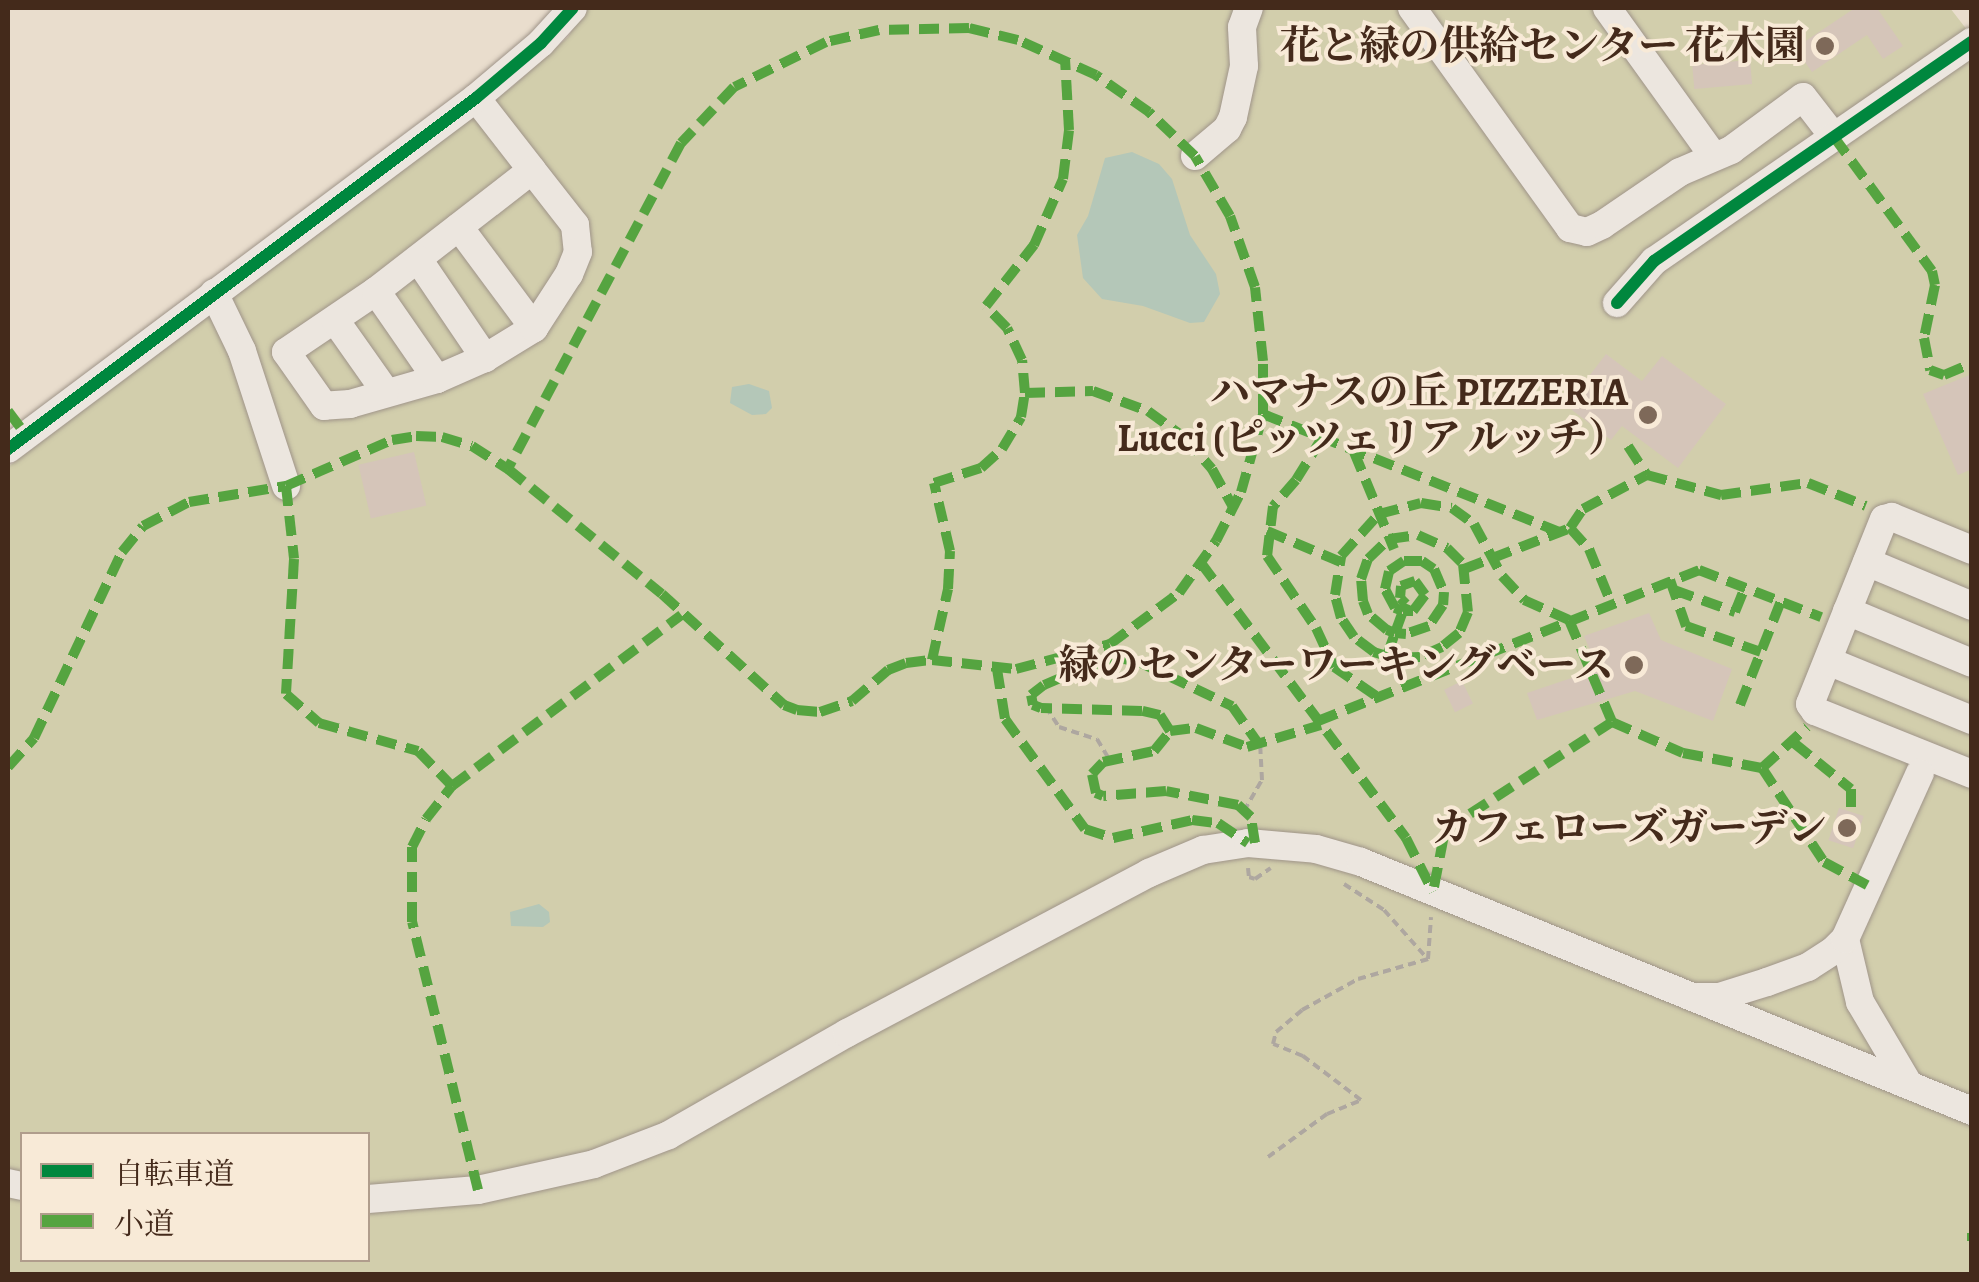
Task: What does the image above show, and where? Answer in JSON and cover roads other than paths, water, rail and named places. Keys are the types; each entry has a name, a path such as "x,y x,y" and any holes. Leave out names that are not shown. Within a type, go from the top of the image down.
{"street":[{"path":"8,449 476,98 541,43 573,8"},
{"path":"1195,156 1227,129 1233,116 1244,66 1242,27 1249,8"},
{"path":"1412,8 1570,228 1587,232 1602,226 1680,172 1731,150 1802,97 1834,137"},
{"path":"1607,8 1714,157"},
{"path":"1617,303 1654,261 1972,42"},
{"path":"476,98 532,170 574,225 579,238 569,274 534,328 485,358 436,378 350,404 324,406 286,352 376,291 532,170"},
{"path":"459,227 534,328"},
{"path":"418,259 485,358"},
{"path":"376,291 436,378"},
{"path":"214,293 242,352 286,486"},
{"path":"335,320 385,391"},
{"path":"1972,550 1892,517 1884,520 1810,704 1814,710 1972,774"},
{"path":"1867,562 1972,606"},
{"path":"1847,611 1972,664"},
{"path":"1828,661 1972,720"},
{"path":"1696,998 1719,997 1808,967 1845,938 1920,773"},
{"path":"370,1199 478,1190 594,1164 668,1135 847,1033 1149,873 1204,850 1248,843 1316,849 1362,862 1972,1112"},
{"path":"1845,938 1860,1002 1909,1086"}],"place":[{"name":"花と緑の供給センター 花木園","path":"1825,46"},
{"name":"ハマナスの丘 PIZZERIA Lucci (ピッツェリア ルッチ）","path":"1648,415"},
{"name":"緑のセンターワーキングベース","path":"1634,665"},
{"name":"カフェローズガーデン","path":"1847,828"}]}
